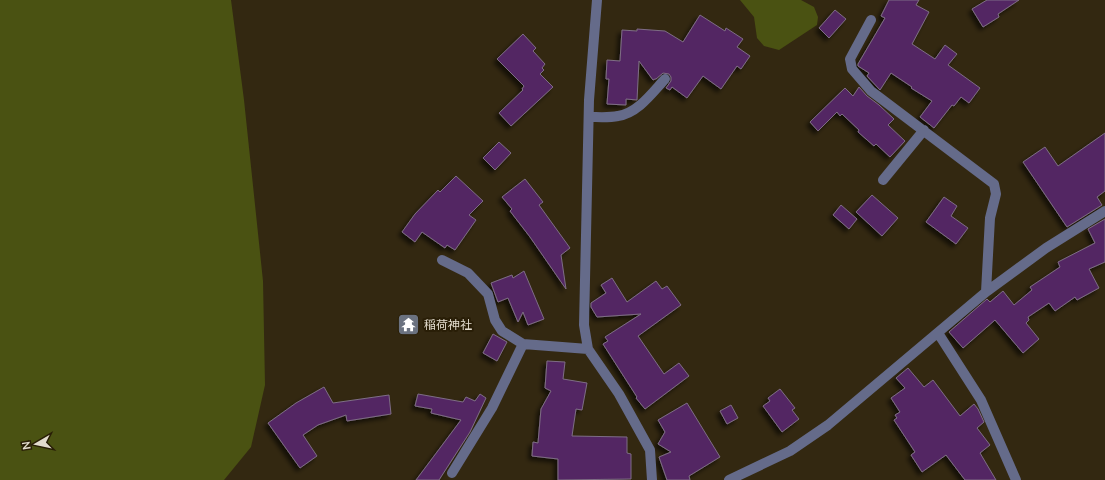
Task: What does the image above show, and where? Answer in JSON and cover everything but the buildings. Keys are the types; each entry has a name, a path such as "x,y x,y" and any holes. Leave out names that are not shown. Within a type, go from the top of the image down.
{"street":[{"path":"597,0 589,117 584,326 588,349 619,394 650,450 652,480"},
{"path":"872,20 850,59 852,69 871,91 994,184 996,194 990,218 986,292"},
{"path":"589,117 618,116 629,112 647,100 664,79"},
{"path":"883,180 924,130"},
{"path":"729,480 790,451 828,425 986,292 1046,248 1105,211"},
{"path":"442,260 468,273 473,278 488,294 496,320 502,331 523,344 588,349"},
{"path":"938,333 981,400 1016,480"},
{"path":"452,473 492,408 523,344"}],"green space":[{"path":"0,0 231,0 244,100 263,281 265,385 251,447 224,480 0,480"},
{"path":"740,0 801,0 814,7 818,17 817,25 779,50 764,46 757,38 754,17"}],"place":[{"name":"稲荷神社","path":"409,325"}]}
